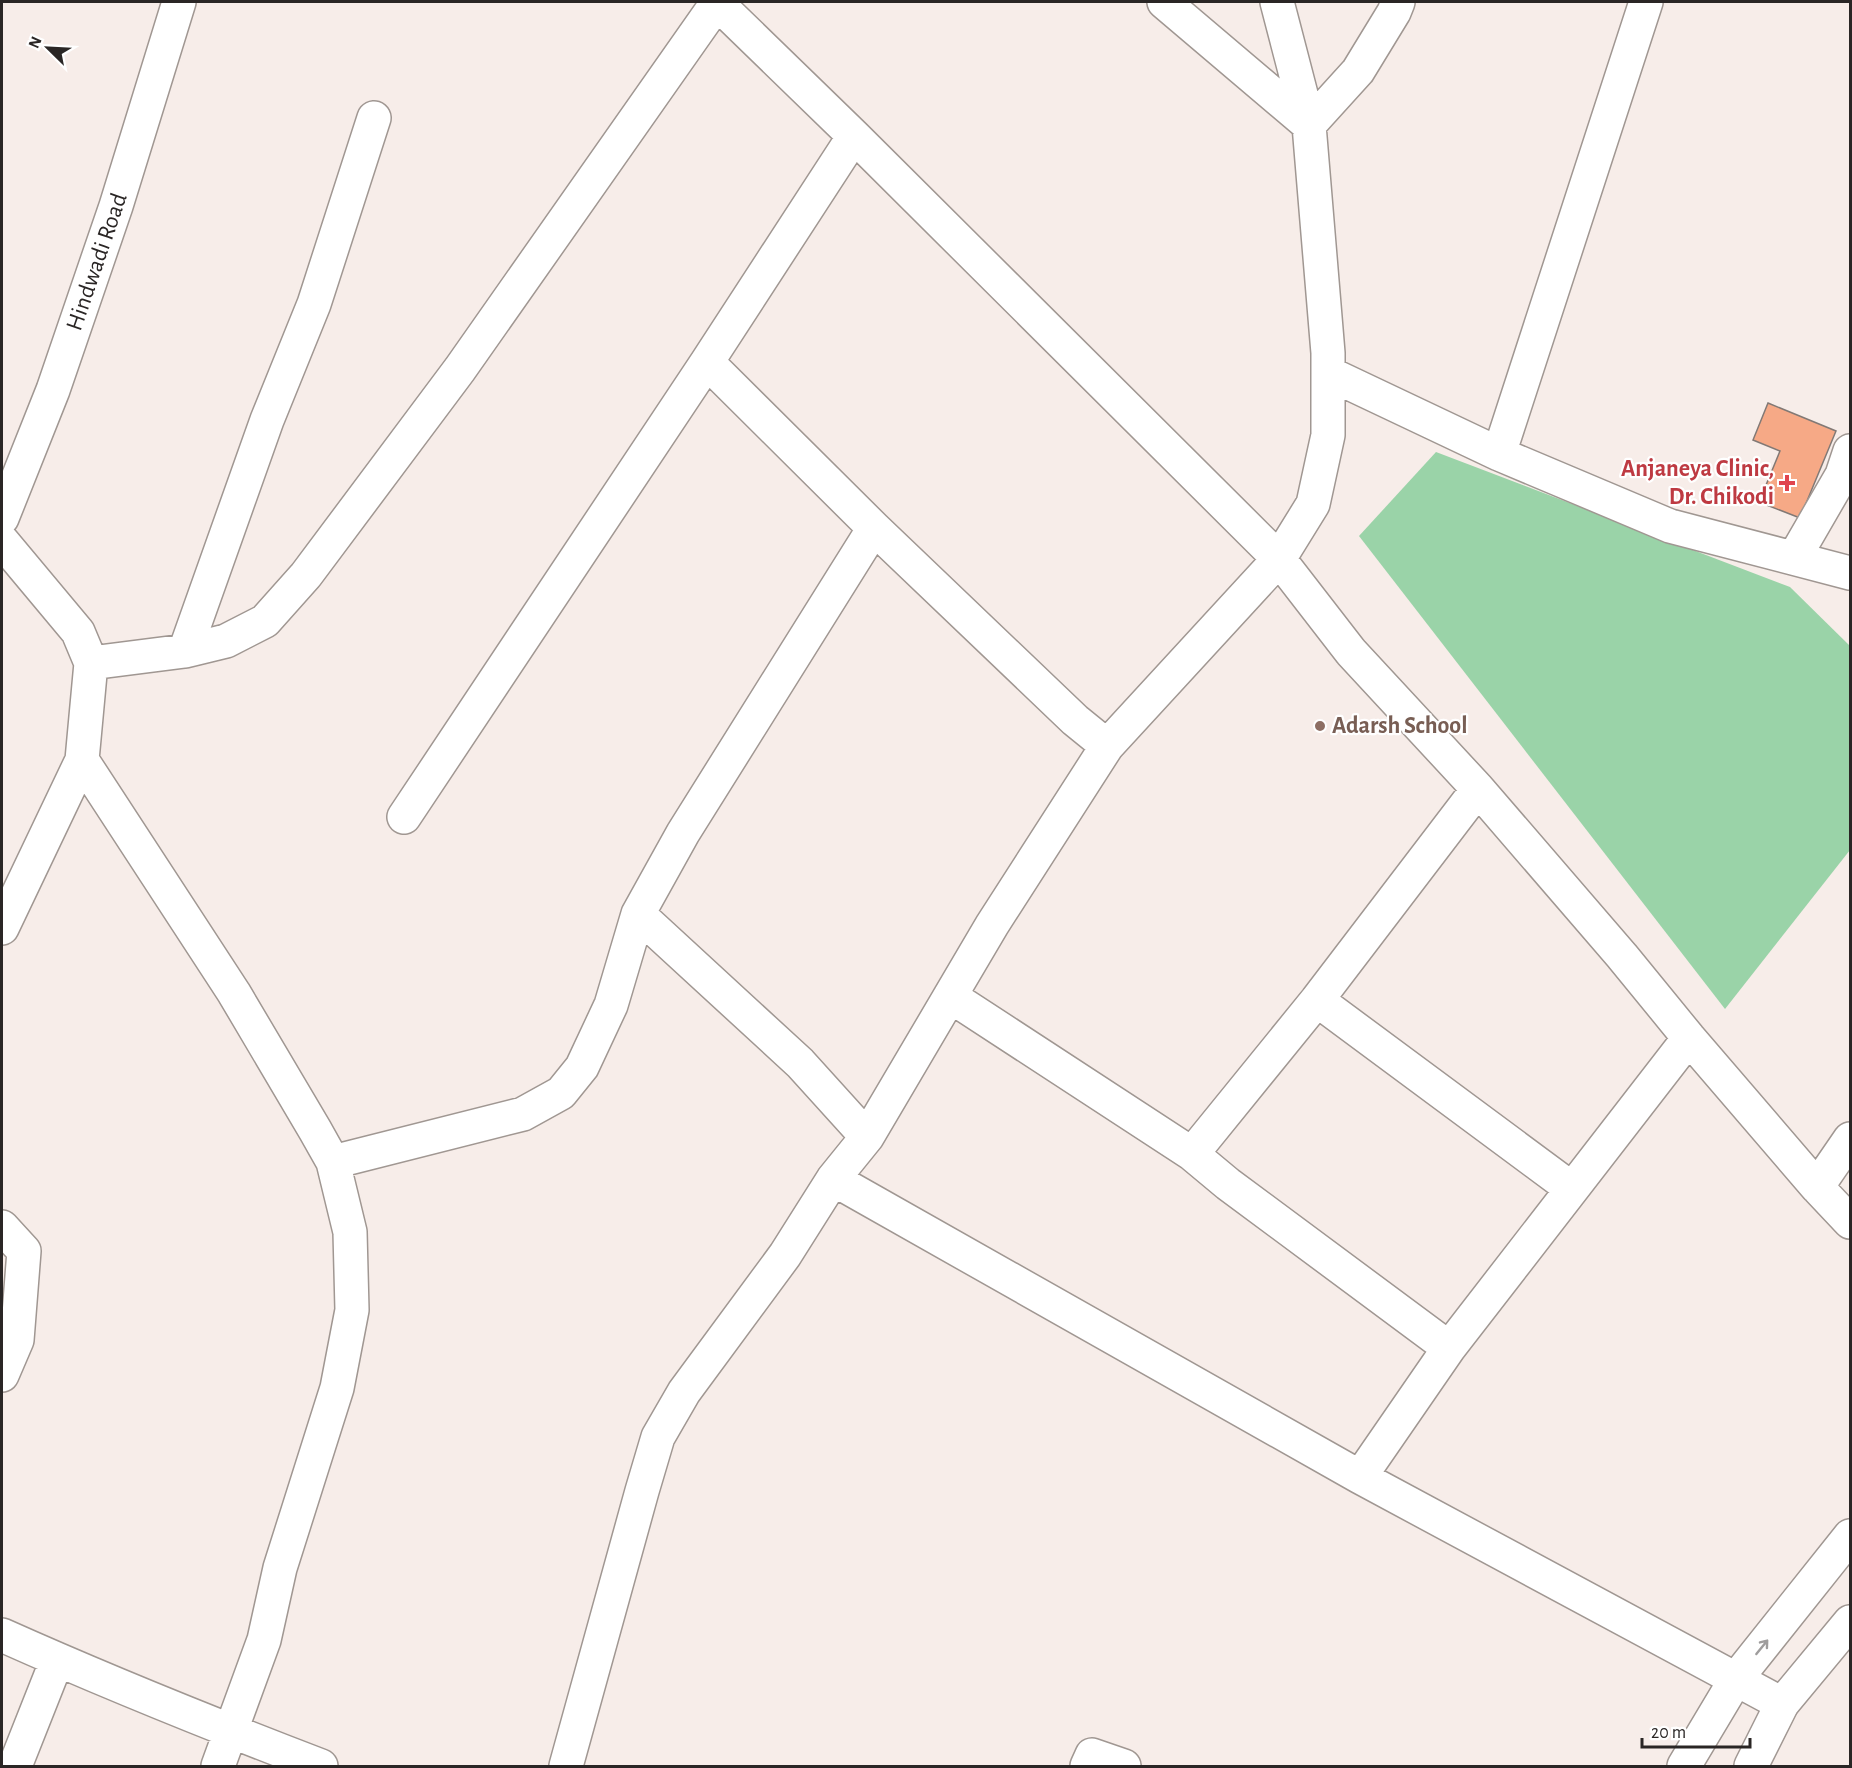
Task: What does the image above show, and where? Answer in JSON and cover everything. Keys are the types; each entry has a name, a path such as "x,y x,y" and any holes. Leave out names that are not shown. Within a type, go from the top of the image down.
{"street":[{"name":"Hindwadi Road","path":"2,518 57,379 116,206 179,2"},
{"path":"91,663 185,651 226,641 265,621 306,575 460,369 716,2 1279,558 1352,652 1478,789 1622,956 1689,1038 1817,1186 1851,1221"},
{"path":"1164,2 1309,125"},
{"path":"566,1767 658,1437 684,1392 785,1255 833,1179 867,1137 992,925 1107,746 1279,558 1313,504 1328,435 1328,353 1309,125 1277,2"},
{"path":"1309,125 1358,71 1398,2"},
{"path":"1499,454 1646,2"},
{"path":"185,651 267,420 314,304 374,118"},
{"path":"404,817 707,362 854,136"},
{"path":"707,362 874,528 1075,720 1107,746"},
{"path":"1329,373 1499,454 1670,526 1851,573"},
{"path":"1794,558 1842,475 1851,451"},
{"path":"333,1162 523,1114 561,1093 582,1067 611,1005 638,914 683,833 874,528"},
{"path":"2,541 78,632 91,663 82,760 2,928"},
{"path":"82,760 234,993 333,1162 350,1232 352,1310 337,1388 280,1568 264,1640 218,1767"},
{"path":"1192,1154 1317,1000 1478,789"},
{"path":"638,914 800,1063 867,1137"},
{"path":"950,996 1192,1154 1228,1184 1449,1348"},
{"path":"1317,1000 1572,1189"},
{"path":"1360,1477 1449,1348 1689,1038"},
{"path":"1817,1186 1851,1138"},
{"path":"833,1179 1360,1477 1782,1704"},
{"path":"2,1227 24,1251 17,1340 2,1375"},
{"path":"1684,1767 1736,1679 1851,1536"},
{"path":"2,1635 57,1660 321,1767"},
{"path":"1751,1767 1782,1704 1845,1637"},
{"path":"15,1767 57,1660"},
{"path":"1087,1767 1092,1755 1124,1767"}],"green space":[{"path":"1436,452 1790,587 1850,646 1850,850 1725,1009 1359,536"}],"building":[{"path":"1768,403 1836,431 1800,518 1759,502 1780,451 1753,440"}],"place":[{"name":"Anjaneya Clinic, Dr. Chikodi","path":"1787,483"},
{"name":"Adarsh School","path":"1320,726"}]}
